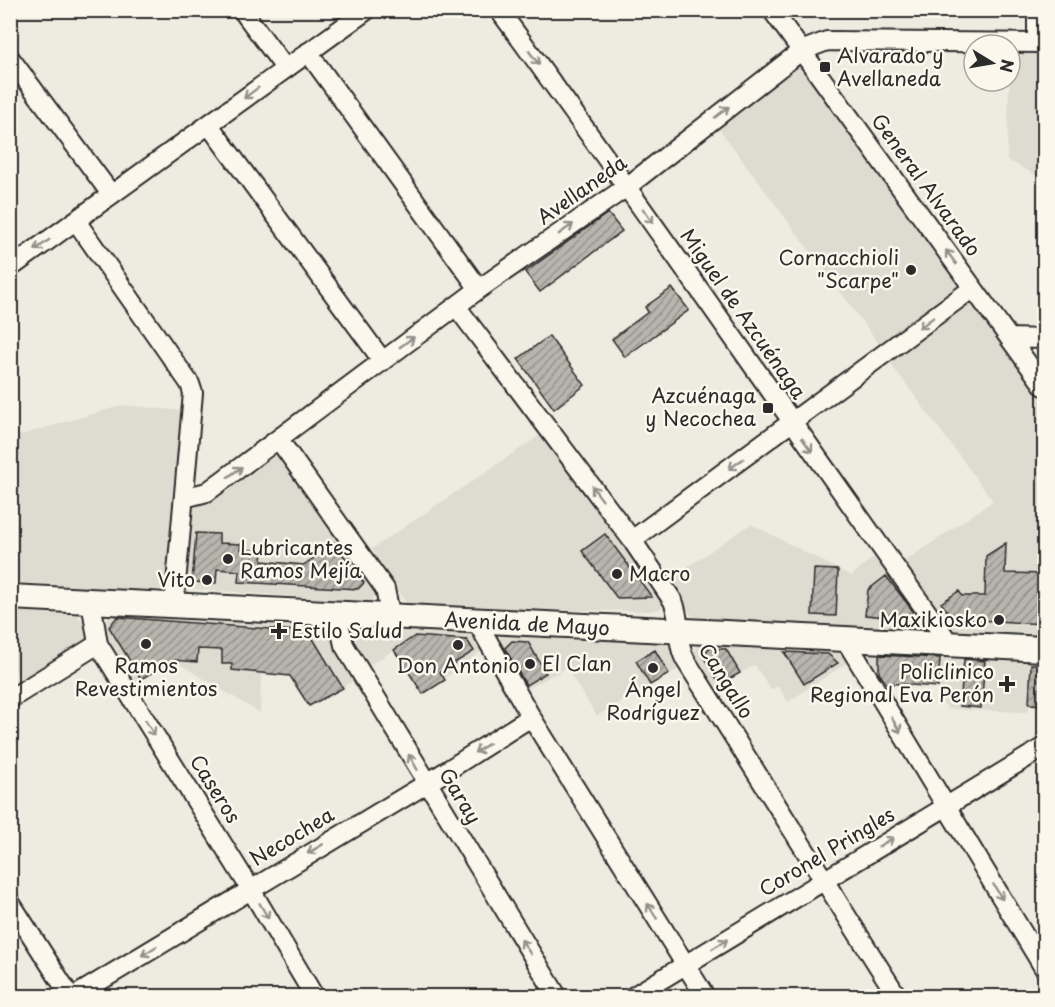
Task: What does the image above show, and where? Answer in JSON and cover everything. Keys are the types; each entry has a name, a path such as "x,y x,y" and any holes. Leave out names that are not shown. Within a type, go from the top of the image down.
{"main road":[{"name":"Avenida de Mayo","path":"10,597 391,618 1044,649"}],"street":[{"path":"242,10 285,68"},
{"path":"10,268 367,10"},
{"name":"Miguel de Azcuénaga","path":"499,10 628,186 792,424 950,644"},
{"name":"General Alvarado","path":"771,10 1044,386"},
{"path":"1037,10 1041,43"},
{"name":"Avellaneda","path":"184,498 207,492 279,440 479,289 628,186 801,51 827,41 1041,43"},
{"path":"308,52 479,289"},
{"path":"14,68 111,194"},
{"path":"209,125 382,360"},
{"path":"76,221 190,384 194,402 174,606"},
{"path":"632,540 792,424 973,288"},
{"name":"Cangallo","path":"456,306 632,540 674,601 678,612 680,649 686,660 897,996"},
{"path":"1010,338 1044,339"},
{"path":"279,440 385,589 391,618"},
{"name":"Caseros","path":"91,601 98,644 250,888 314,996"},
{"name":"Garay","path":"337,614 344,645 556,996"},
{"path":"477,622 531,717 705,996"},
{"path":"845,639 1044,968"},
{"path":"10,699 98,644"},
{"name":"Necochea","path":"75,996 250,888 426,784 531,717"},
{"name":"Coronel Pringles","path":"634,996 1044,747"},
{"path":"10,902 70,996"}],"shaded area":[{"path":"1022,49 1044,49 1044,179 1007,160 1009,93 1022,93"},
{"path":"797,66 805,70 958,281 958,288 882,348 715,123 790,67"},
{"path":"970,300 976,304 1044,401 1044,637 962,634 942,625 901,564 993,501 885,356"},
{"path":"124,405 183,411 167,582 161,589 150,591 11,582 10,438"},
{"path":"543,433 660,597 663,603 661,608 654,611 420,609 407,605 372,549"},
{"path":"274,453 284,454 375,585 376,594 370,602 191,589 185,587 179,580 189,512"},
{"path":"751,524 851,576 877,554 921,616 919,624 911,629 701,619 691,615 669,579"},
{"path":"10,611 77,615 83,621 87,639 22,682 11,662"},
{"path":"116,612 319,624 327,629 356,679 309,706 290,676 261,673 260,713 173,660 133,684 105,635 105,625 109,616"},
{"path":"371,627 471,632 483,650 423,694 394,650 364,668 355,648 355,641 363,629"},
{"path":"501,633 667,641 682,667 597,716 566,668 525,690 499,646"},
{"path":"698,644 833,649 840,652 848,662 788,702 778,686 771,690 755,665 714,688 693,655"},
{"path":"865,652 1044,657 1044,705 1029,704 1029,711 1024,712 948,709 938,696 938,689 875,683 863,656"}],"building":[{"path":"608,213 622,231 540,292 525,272"},
{"path":"672,288 689,310 625,357 612,339 648,312 645,307"},
{"path":"549,336 585,385 554,409 518,359"},
{"path":"196,533 219,534 219,543 241,544 240,549 263,551 262,561 304,565 334,542 364,583 358,589 238,582 239,571 217,569 216,583 192,582"},
{"name":"Macro","path":"605,534 652,597 617,598 582,551"},
{"path":"1006,543 1005,573 1044,574 1044,624 961,619 948,612 941,603 959,591 962,596 985,596 986,556"},
{"path":"814,569 838,570 836,616 812,615"},
{"path":"886,576 913,611 907,619 865,615 868,590"},
{"path":"117,617 309,632 343,688 309,706 290,676 232,670 232,664 222,664 222,650 198,649 197,662 173,660 141,679 109,627"},
{"path":"415,636 467,640 474,651 440,672 445,680 423,694 394,650"},
{"path":"512,641 528,642 546,673 526,685 505,648"},
{"path":"708,648 726,649 740,673 720,684 703,656"},
{"name":"Ángel Rodríguez","path":"655,650 669,674 650,685 636,661"},
{"path":"784,652 828,654 838,663 804,684"},
{"path":"879,655 940,658 938,687 886,683 879,673"},
{"path":"964,659 985,661 981,708 960,706"},
{"path":"1031,664 1044,664 1044,705 1029,704"}],"place":[{"name":"Alvarado y Avellaneda","path":"825,67"},
{"name":"Cornacchioli \"Scarpe\"","path":"911,270"},
{"name":"Azcuénaga y Necochea","path":"768,408"},
{"name":"Lubricantes Ramos Mejía","path":"228,559"},
{"name":"Macro","path":"617,574"},
{"name":"Vito","path":"207,580"},
{"name":"Maxikiosko","path":"999,620"},
{"name":"Estilo Salud","path":"279,631"},
{"name":"Ramos Revestimientos","path":"146,644"},
{"name":"Don Antonio","path":"458,645"},
{"name":"El Clan","path":"530,664"},
{"name":"Ángel Rodríguez","path":"653,668"},
{"name":"Policlinico Regional Eva Perón","path":"1007,684"}]}
